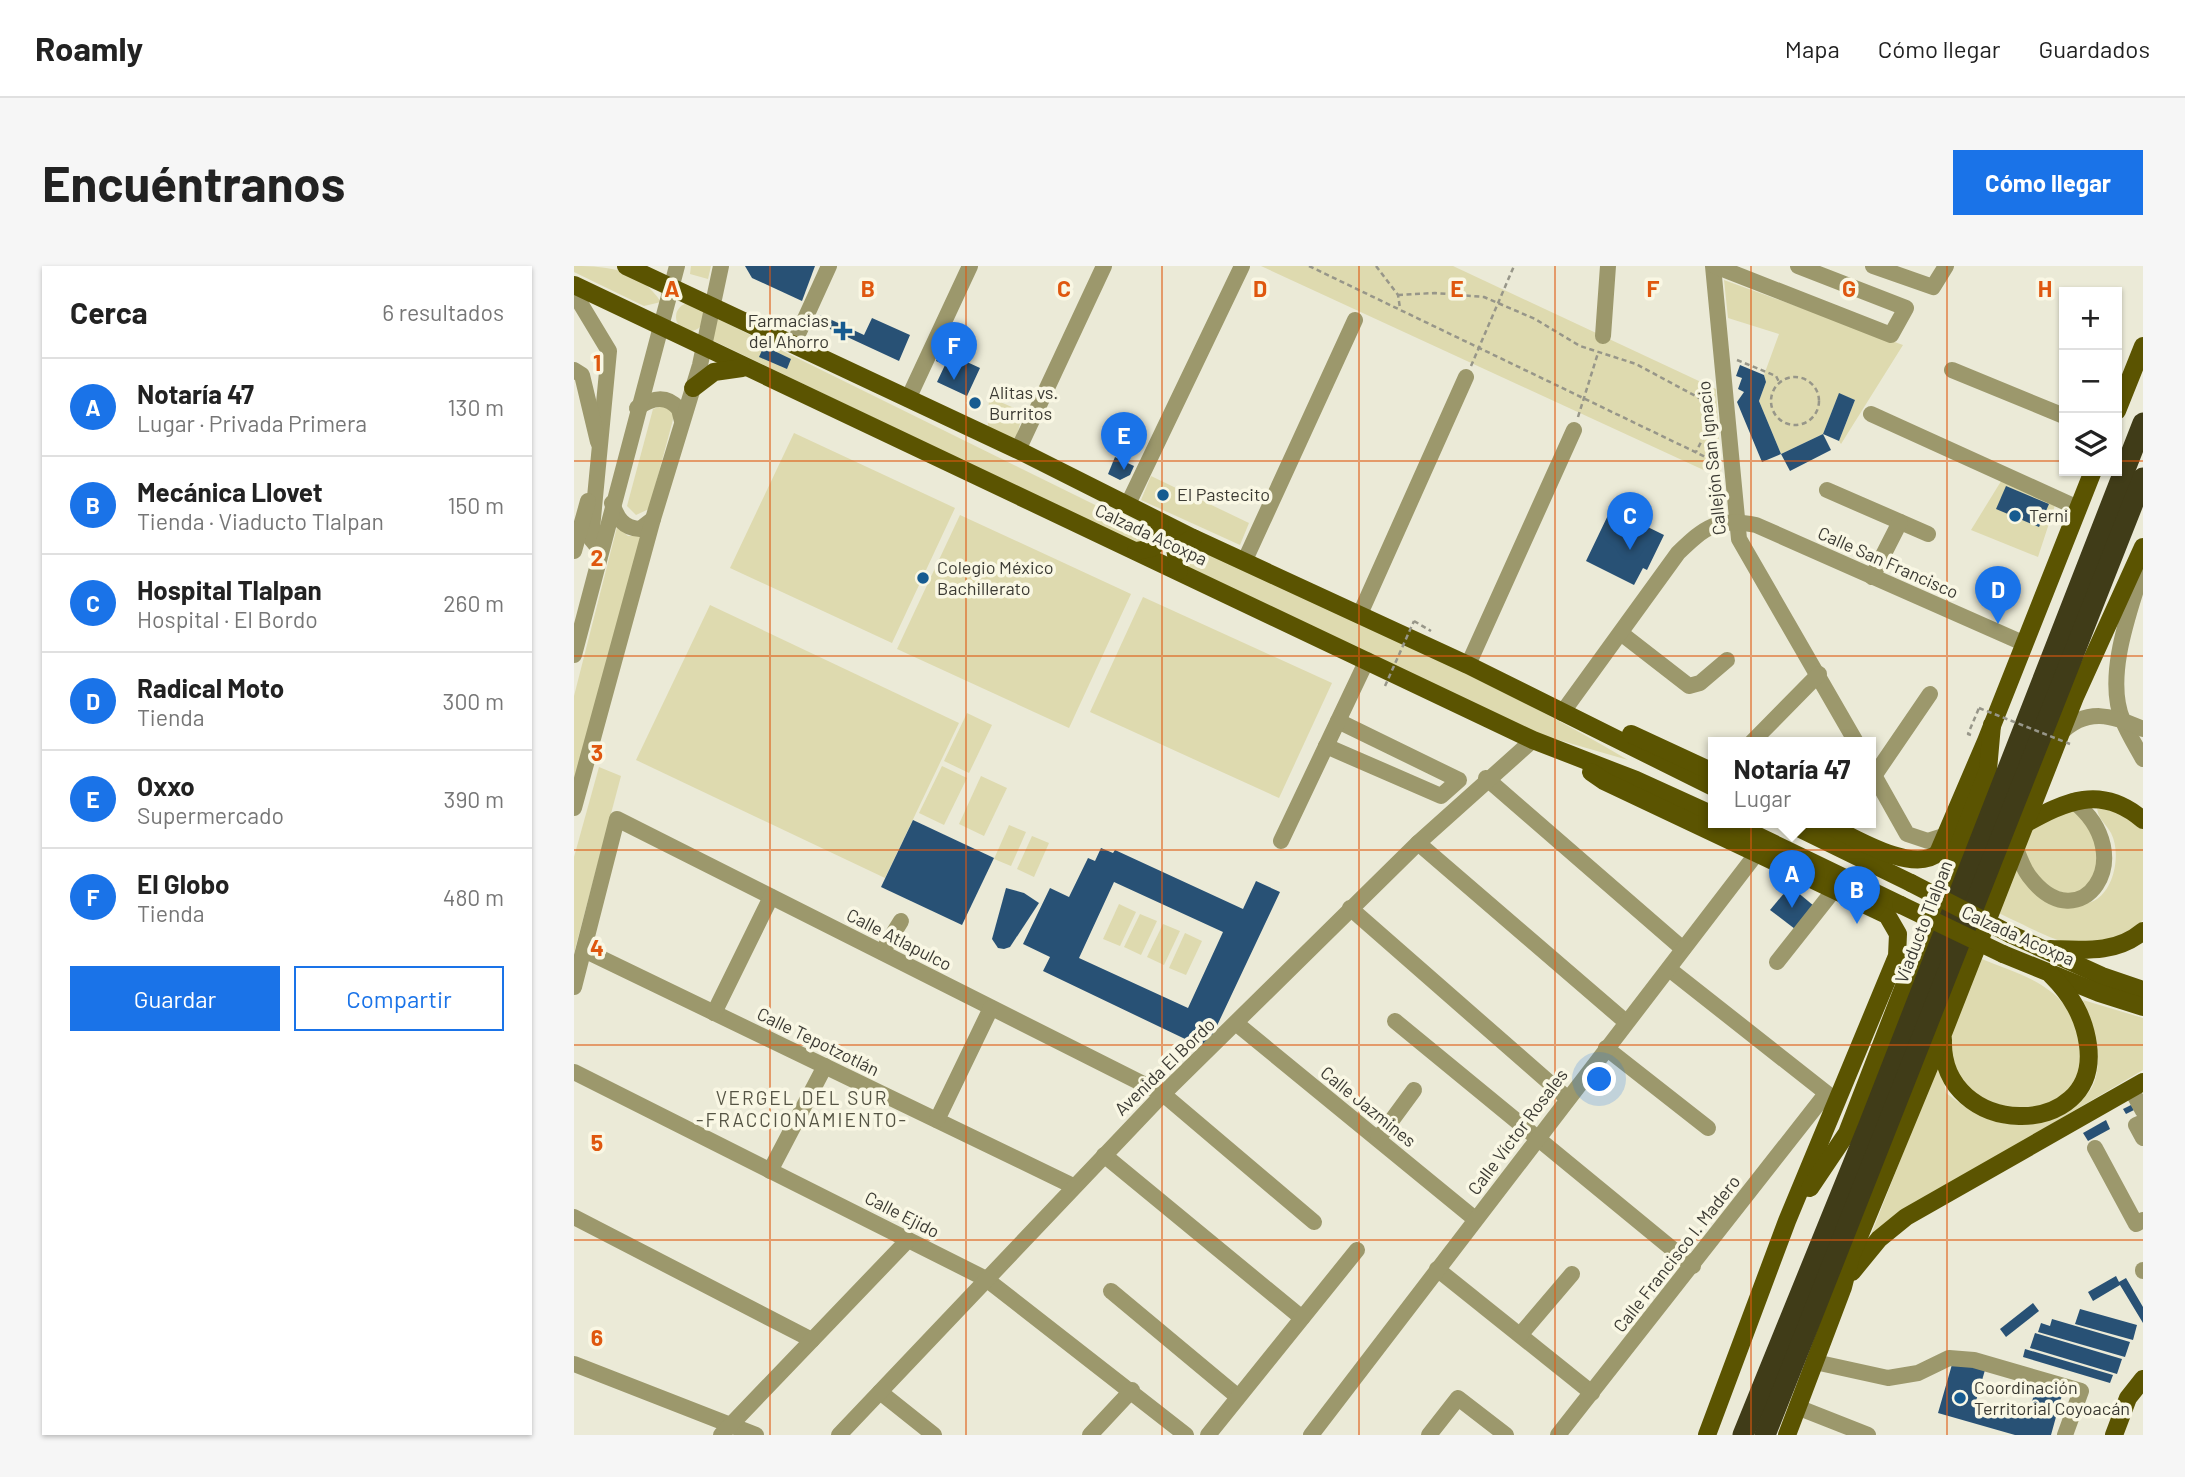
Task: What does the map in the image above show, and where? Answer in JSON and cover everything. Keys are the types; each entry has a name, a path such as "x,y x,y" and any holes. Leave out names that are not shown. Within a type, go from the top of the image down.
{"highway":[{"name":"Viaducto Tlalpan","path":"1744,1435 1869,1125 2143,423"},
{"path":"1765,1435 2143,478"}],"main road":[{"name":"Calzada Acoxpa","path":"626,266 1018,450 1193,538 1468,665 1708,785"},
{"name":"Calzada Acoxpa","path":"574,285 1532,740 1636,780 1708,813"},
{"path":"2122,398 2143,346"},
{"path":"693,388 714,372 747,368"},
{"name":"Viaducto Tlalpan","path":"1835,828 1907,860 1926,861 1938,853 2091,476"},
{"path":"1136,551 1152,548 1159,542 1160,522"},
{"path":"1179,571 1175,549 1193,538"},
{"path":"1787,1435 1843,1287 1851,1256 1944,1031 2023,825 2065,739 2143,547"},
{"path":"1562,713 1614,727 1708,770"},
{"path":"1787,1221 1847,1133 1987,769 1992,725"},
{"name":"Viaducto Tlalpan","path":"1572,757 1604,781 1887,915 1896,928 1899,942 1898,956 1832,1098 1707,1435"},
{"path":"2023,825 2073,801 2092,798 2113,801 2143,820"},
{"name":"Calzada Acoxpa","path":"1741,828 2003,954 2051,975 2143,1007"},
{"name":"Calzada Acoxpa","path":"1798,828 2010,934 2102,976 2143,990"},
{"path":"2042,949 2091,950 2138,938"},
{"path":"1944,1031 1942,1051 1947,1070 1956,1087 1970,1101 1991,1111 2013,1116 2046,1112 2066,1103 2085,1081 2090,1057 2079,1012 2066,990 2051,975"},
{"path":"1843,1287 1868,1250 1906,1217 2137,1085"},
{"path":"2114,1435 2128,1398 2143,1379"}],"street":[{"path":"574,656 637,408 677,266"},
{"path":"574,808 653,519 704,348 721,266"},
{"path":"794,343 829,266"},
{"path":"908,399 970,266"},
{"path":"1018,450 1104,266"},
{"path":"1128,504 1242,266"},
{"path":"1601,344 1608,266"},
{"path":"1714,266 1891,335 1906,308 1798,266"},
{"name":"Callejón San Ignacio","path":"1714,266 1739,539 1853,737"},
{"path":"1873,266 1933,287 1946,266"},
{"path":"574,293 609,351 591,539 600,550"},
{"path":"1245,560 1354,320"},
{"path":"574,370 582,375 601,452 574,551"},
{"path":"1952,370 2059,414"},
{"path":"1360,614 1465,377"},
{"path":"637,408 652,400 665,399 679,409 682,421"},
{"path":"1871,414 2078,509"},
{"path":"1468,665 1574,430"},
{"path":"1827,490 1928,534"},
{"path":"612,503 619,520 630,527 640,528 653,519"},
{"path":"1562,713 1622,634 1678,553 1699,533 1722,521 1736,521"},
{"name":"Calle San Francisco","path":"1736,521 1756,525 2023,643"},
{"path":"1872,577 1900,522"},
{"path":"2143,568 2120,644 2118,688 2122,719 2143,759"},
{"path":"1622,634 1689,686 1700,683 1727,660"},
{"path":"1281,841 1367,660"},
{"path":"1757,737 1819,674"},
{"path":"1876,768 1930,694"},
{"path":"2065,739 2077,720 2094,715 2122,719 2143,729"},
{"path":"1326,746 1441,796 1459,780 1338,721"},
{"name":"Avenida El Bordo","path":"839,1435 1163,1094 1237,1024 1350,908 1486,778 1532,740"},
{"path":"1486,778 1683,949"},
{"path":"1876,780 1907,834 1928,841 1947,835"},
{"path":"2015,846 2027,874 2048,893 2071,900 2088,898 2103,889 2113,861 2111,844 2088,811 2073,801"},
{"name":"Calle Atlapulco","path":"584,950 617,819 1163,1094 1314,1222"},
{"path":"1881,849 1897,847 1907,834"},
{"path":"1418,843 1626,1022"},
{"name":"Calle Víctor Rosales","path":"1311,1435 1758,853"},
{"path":"1777,962 1834,890"},
{"path":"715,1013 771,897"},
{"path":"1350,908 1568,1099"},
{"path":"882,952 901,920"},
{"path":"574,987 584,950"},
{"name":"Calle Tepotzotlán","path":"584,950 1073,1186"},
{"path":"1668,969 1832,1098"},
{"path":"937,1120 992,1008"},
{"path":"1395,1021 1693,1266"},
{"name":"Calle Jazmines","path":"1237,1024 1475,1219"},
{"path":"1606,1048 1708,1128"},
{"path":"770,1171 825,1066"},
{"name":"Calle Ejido","path":"574,1072 986,1279 1186,1435"},
{"path":"2137,1085 2143,1111"},
{"path":"1378,1139 1415,1090"},
{"name":"Calle Francisco I. Madero","path":"1558,1435 1832,1098"},
{"path":"2143,1122 2136,1125 2143,1138"},
{"path":"2095,1148 2136,1224 2143,1220"},
{"path":"1104,1155 1302,1318"},
{"path":"574,1217 812,1340"},
{"path":"726,1429 908,1240"},
{"path":"1208,1435 1357,1250"},
{"path":"1437,1269 1592,1393"},
{"path":"1520,1335 1572,1274"},
{"path":"1111,1291 1237,1396"},
{"path":"1815,1362 1888,1378 1918,1373 1949,1358 1974,1360 2081,1391 2065,1435"},
{"path":"574,1364 726,1429 756,1435"},
{"path":"880,1391 934,1435"},
{"path":"1090,1435 1132,1391"},
{"path":"1429,1435 1458,1398 1506,1435"},
{"path":"1797,1407 1848,1432 1868,1435"}],"path":[{"path":"1309,266 1479,345 1732,470"},
{"path":"1376,266 1398,295 1400,309"},
{"path":"1465,377 1514,266"},
{"path":"1398,295 1435,293 1484,297 1535,319 1580,346 1601,344 1703,400 1708,428 1696,452"},
{"path":"1574,430 1601,344"},
{"path":"1721,354 1776,376 1779,383 1770,402 1777,419 1797,426 1815,417 1821,399 1812,383 1796,377 1779,383"},
{"path":"1385,686 1414,621"},
{"path":"1968,734 1979,708 2065,739"}],"shaded area":[{"path":"574,266 600,267 623,272 643,283 661,302 644,306 574,272"},
{"path":"691,266 711,266 708,279 690,274"},
{"path":"1261,266 1453,266 1716,389 1721,478"},
{"path":"1724,280 1903,345 1841,444 1839,441 1855,400 1839,394 1823,434 1781,454 1759,401 1766,382 1764,375 1779,334 1728,318"},
{"path":"690,303 700,307 704,317 700,327 690,331 680,327 676,317 680,307"},
{"path":"716,318 1148,531 1147,540 1136,544 712,340"},
{"path":"989,397 1023,412 1015,443 988,426"},
{"path":"667,404 674,416 649,509 636,515 627,506 653,409"},
{"path":"794,433 955,508 892,643 730,568"},
{"path":"1151,476 1249,523 1240,545 1141,500"},
{"name":"Terni","path":"2003,478 2056,502 2038,557 1971,530"},
{"path":"960,515 1131,594 1069,728 897,649"},
{"path":"617,527 628,536 644,535 574,783 574,696"},
{"path":"1199,548 1470,675 1628,760 1531,732 1186,568 1186,553"},
{"path":"1143,597 1332,683 1279,798 1090,712"},
{"path":"710,605 959,723 885,878 636,760"},
{"path":"967,713 992,725 969,773 944,761"},
{"path":"942,766 967,778 944,825 919,813"},
{"path":"599,767 621,776 574,953 574,857"},
{"path":"981,776 1007,788 984,836 959,824"},
{"path":"2097,805 2112,808 2143,828 2143,920 2129,932 2111,940 2081,945 2056,939 1996,912 2017,863 2076,905 2097,899 2103,893 2112,878 2116,850"},
{"path":"2072,810 2099,830 2104,876 2076,895 2053,889 2040,880 2021,845 2029,830"},
{"path":"1009,825 1026,832 1011,866 994,859"},
{"path":"1032,836 1049,843 1034,877 1017,869"},
{"path":"1119,904 1136,912 1120,946 1103,939"},
{"path":"1140,914 1157,921 1141,955 1124,947"},
{"path":"1163,924 1180,931 1164,965 1147,957"},
{"path":"1185,933 1202,941 1186,975 1169,968"},
{"path":"1982,959 2042,986 2062,1002 2072,1017 2079,1033 2081,1072 2071,1091 2052,1102 2030,1107 2005,1106 1982,1097 1963,1082 1952,1061 1953,1024"},
{"path":"2083,1000 2143,1018 2143,1070 1892,1218 1865,1250 1940,1059 1946,1093 1975,1112 2001,1123 2029,1123 2045,1119 2076,1103 2089,1092 2094,1083 2097,1051"}],"building":[{"path":"745,266 815,266 802,301 752,278"},
{"path":"821,315 864,335 872,318 910,335 899,361 817,323"},
{"path":"764,346 791,359 787,369 759,357"},
{"path":"941,350 980,368 967,396 937,382 945,365 936,361"},
{"path":"1740,365 1764,375 1766,382 1759,401 1781,454 1762,462 1737,402 1744,392 1738,389 1742,378 1736,376"},
{"path":"1839,393 1855,400 1839,441 1823,434"},
{"path":"1823,434 1831,450 1790,471 1781,454"},
{"path":"1115,457 1134,466 1130,475 1120,480 1108,474"},
{"path":"2006,486 2049,504 2039,527 1996,509"},
{"path":"1611,509 1664,535 1647,570 1643,568 1634,585 1586,561"},
{"path":"913,820 994,858 962,925 881,887"},
{"path":"1101,848 1113,853 1115,850 1243,909 1256,881 1280,892 1206,1049 1043,971 1050,957 1023,944 1050,888 1069,897 1088,858 1095,861","holes":["1114,882 1223,932 1188,1008 1079,958"]},
{"path":"1790,886 1814,906 1795,929 1770,910"},
{"path":"1006,888 1024,893 1039,903 1010,947 1004,949 998,948 992,939"},
{"path":"2131,1105 2134,1110 2126,1114 2123,1109"},
{"path":"2106,1120 2110,1129 2088,1141 2083,1133"},
{"path":"2116,1276 2119,1282 2126,1278 2143,1307 2143,1323 2120,1285 2093,1301 2088,1292"},
{"path":"2033,1303 2039,1311 2006,1337 2000,1329"},
{"path":"2080,1309 2137,1325 2133,1340 2075,1324"},
{"path":"2052,1319 2130,1342 2125,1357 2038,1332 2041,1323 2050,1326"},
{"path":"2035,1333 2122,1359 2117,1374 2030,1348"},
{"path":"2025,1349 2113,1375 2110,1383 2023,1357"},
{"name":"Coordinación Territorial Coyoacán","path":"1953,1361 1985,1370 1976,1401 2028,1415 2036,1388 2062,1395 2051,1435 2015,1435 1938,1413"}],"place":[{"name":"Farmacias del Ahorro","path":"843,331"},
{"name":"El Globo","path":"954,380"},
{"name":"Alitas vs. Burritos","path":"975,403"},
{"name":"Oxxo","path":"1124,470"},
{"name":"El Pastecito","path":"1163,495"},
{"name":"Terni","path":"2015,516"},
{"name":"Hospital Tlalpan","path":"1630,550"},
{"name":"Colegio México Bachillerato","path":"923,578"},
{"name":"Radical Moto","path":"1998,624"},
{"name":"Notaría 47","path":"1792,908"},
{"name":"Mecánica Llovet","path":"1857,924"},
{"name":"Coordinación Territorial Coyoacán","path":"1960,1398"}],"district":[{"name":"VERGEL DEL SUR -FRACCIONAMIENTO-","path":"802,1109"}]}
